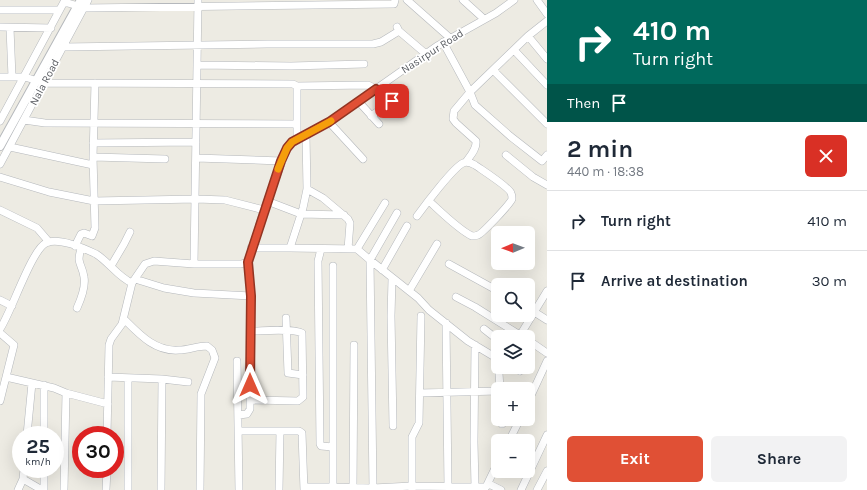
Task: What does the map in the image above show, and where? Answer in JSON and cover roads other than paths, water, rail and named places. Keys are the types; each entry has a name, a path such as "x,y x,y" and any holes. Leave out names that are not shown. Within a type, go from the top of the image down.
{"street":[{"name":"Nala Road","path":"0,164 24,120 40,82 63,47 81,5 88,0"},
{"path":"0,121 65,1 81,5 266,2 394,4 395,0"},
{"path":"407,0 447,40 475,105 493,122 542,161 546,157"},
{"path":"463,0 484,19"},
{"name":"Nasirpur Road","path":"250,400 251,296 248,262 251,248 267,201 287,148 297,140 329,122 447,40 514,0"},
{"path":"536,0 547,14"},
{"path":"194,264 196,200 196,45 198,3"},
{"path":"0,146 40,82 81,5"},
{"path":"0,10 60,10"},
{"path":"417,216 458,166 466,162 476,145 476,141 456,123 453,115 457,107 470,92 528,36 547,21"},
{"path":"0,27 51,28"},
{"path":"10,28 12,77"},
{"path":"63,47 373,44 381,42 398,29 426,54"},
{"path":"528,36 547,59"},
{"path":"514,50 547,85"},
{"path":"197,65 291,66 364,64"},
{"path":"493,70 547,124"},
{"path":"0,76 25,77 40,82 293,84 297,86 368,84 376,89 390,103"},
{"path":"77,308 82,295 84,278 78,260 78,247 82,233 91,236 94,235 95,228 93,157 95,83"},
{"path":"297,86 297,140"},
{"path":"371,116 405,92"},
{"path":"358,102 379,124"},
{"path":"24,120 45,123 94,124 296,124"},
{"path":"329,122 362,159"},
{"path":"290,248 307,189 306,135"},
{"path":"94,143 196,142"},
{"path":"10,147 94,165"},
{"path":"506,155 533,177 547,185"},
{"path":"93,157 165,159"},
{"path":"196,158 281,161"},
{"path":"429,201 457,226 472,236 482,233 504,210 512,200 510,191 475,165 470,162 466,162"},
{"path":"0,177 49,192 94,201 232,201 264,210"},
{"path":"307,189 323,198 348,219 350,223 348,249"},
{"path":"267,201 301,214 344,215"},
{"path":"356,249 385,203"},
{"path":"0,210 37,228 49,242"},
{"path":"373,489 370,260 397,213"},
{"path":"382,270 407,226"},
{"path":"111,266 130,232"},
{"path":"1,326 12,306 30,266 42,246 49,242 66,243 98,255 126,279 133,281 194,293 251,296"},
{"path":"409,291 437,244"},
{"path":"251,248 356,249 409,291 446,323 475,345 491,355"},
{"path":"321,249 318,262 320,444 321,446 333,447"},
{"path":"107,426 109,345 111,339 120,328 124,319 133,281 145,264 150,262 241,264 248,262"},
{"path":"449,264 491,287"},
{"path":"332,266 333,488"},
{"path":"392,279 391,316 393,426"},
{"path":"547,291 535,312 547,320"},
{"path":"456,297 511,330"},
{"path":"0,300 12,306"},
{"path":"412,488 412,437 419,423 421,316"},
{"path":"286,318 288,373 303,375"},
{"path":"124,319 143,338 164,350 179,350 207,346 212,350 215,358 201,394 200,490"},
{"path":"446,323 450,488"},
{"path":"484,330 491,335"},
{"path":"239,415 249,412 250,400 298,401 303,397 302,333 286,331 250,332"},
{"path":"0,333 14,345 0,402"},
{"path":"353,488 354,345"},
{"path":"475,345 475,487"},
{"path":"535,345 547,353"},
{"path":"237,361 239,490"},
{"path":"535,387 547,361"},
{"path":"6,377 44,385 66,393 108,404"},
{"path":"108,377 162,379 188,382"},
{"path":"128,378 128,490"},
{"path":"161,490 162,379"},
{"path":"28,426 32,383"},
{"path":"44,385 44,426"},
{"path":"420,393 491,391"},
{"path":"64,490 66,393"},
{"path":"238,431 298,431 302,434 304,489 487,487 501,490"},
{"path":"279,490 280,431"},
{"path":"521,490 547,435"},
{"path":"537,490 547,471"},
{"path":"18,490 23,479 43,490 44,478"},
{"path":"106,490 107,478"}]}
